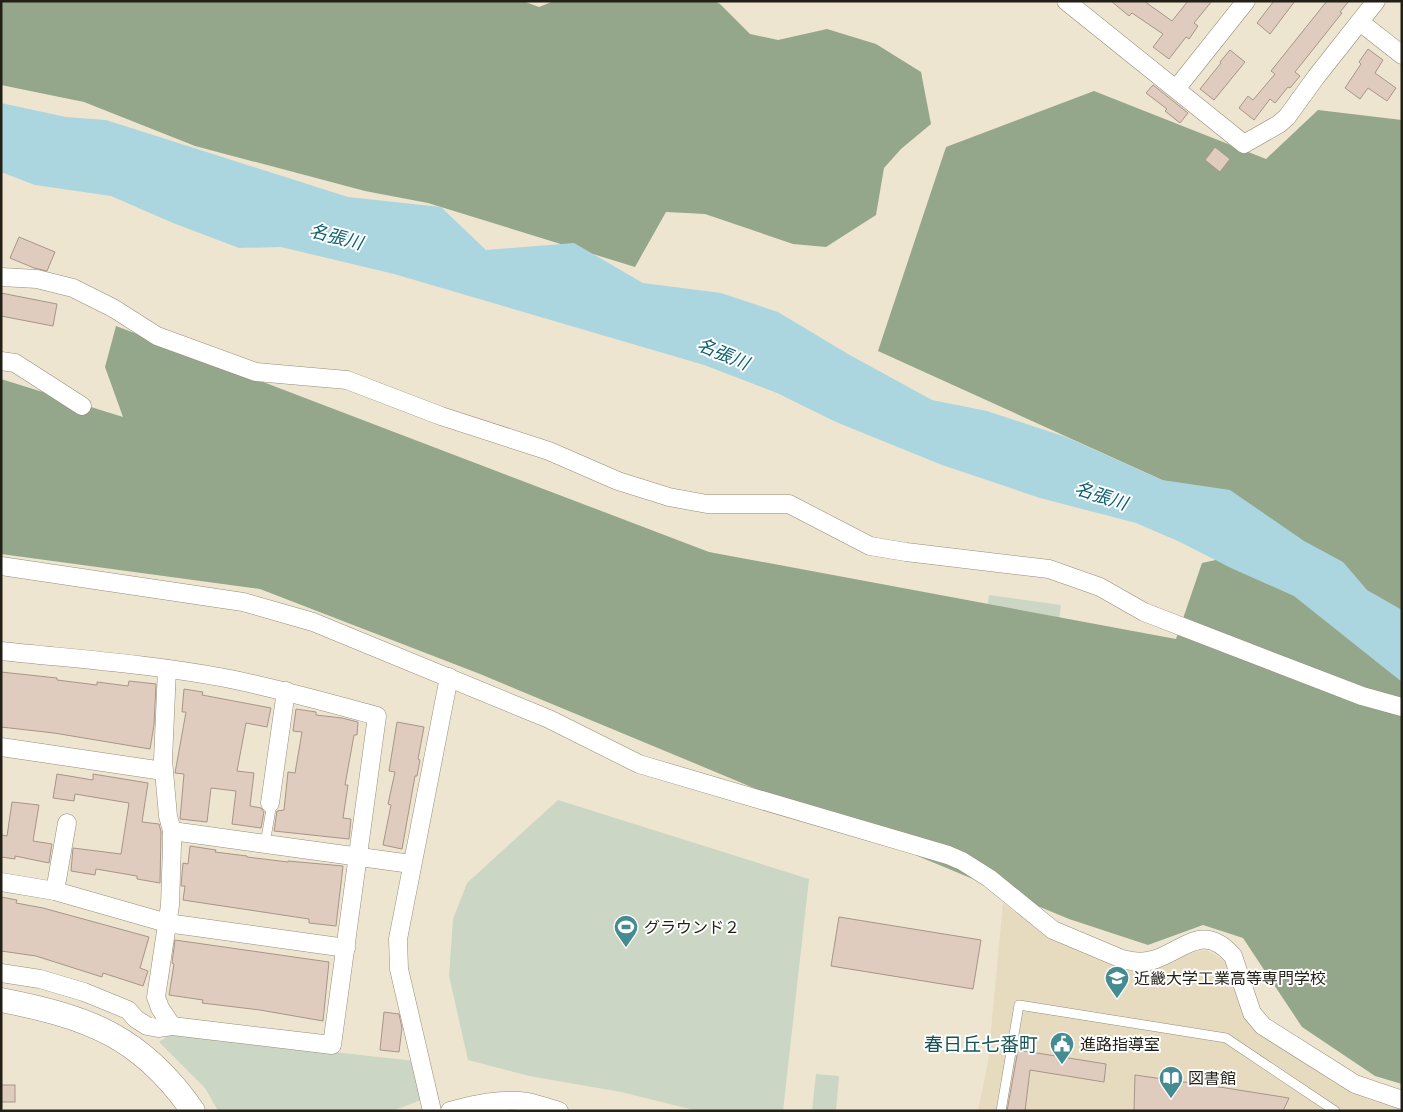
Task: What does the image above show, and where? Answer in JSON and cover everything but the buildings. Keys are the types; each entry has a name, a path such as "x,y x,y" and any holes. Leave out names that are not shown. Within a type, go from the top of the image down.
{"street":[{"path":"1066,1 1244,144 1279,124 1287,117 1376,1"},
{"path":"1176,89 1240,3"},
{"path":"1360,22 1402,55"},
{"path":"1,277 36,279 73,288 113,308 157,336 256,372 347,380 441,416 549,451 618,481 669,497 707,504 789,504 870,546 1049,569 1100,587 1144,612 1362,696 1402,707"},
{"path":"1,361 14,363 82,406"},
{"path":"1,566 243,602 313,622 549,718 639,764 948,855 962,861 989,878 1053,930 1122,959 1134,962 1155,960 1196,940 1208,940 1218,943 1233,956 1252,1013 1263,1026 1355,1084 1402,1100"},
{"path":"1,651 167,669 225,678 286,691 377,716 332,1045 172,1026 158,1028 147,1026 136,1019 128,1010 60,984 1,973"},
{"path":"128,1010 143,1008 153,1002 156,997 170,905 172,831 168,816 164,771 167,669"},
{"path":"432,1111 399,969 398,939 411,864 449,677"},
{"path":"270,804 286,691"},
{"path":"1,747 164,771"},
{"path":"55,891 67,822"},
{"path":"172,831 411,864"},
{"path":"1,882 55,891 167,923 346,948"},
{"path":"156,997 160,1008 172,1026"},
{"path":"1,1000 59,1013 98,1027 117,1037 141,1053 162,1071 177,1087 193,1111"},
{"path":"450,1111 475,1104 515,1101 530,1102 559,1111"}],"lane":[{"path":"265,844 271,809 270,804"},
{"path":"1001,1111 1019,1005 1226,1038 1335,1111"}],"shaded area":[{"name":"近畿大学工業高等専門学校","path":"1003,903 1051,938 1122,968 1136,971 1144,970 1194,952 1207,950 1226,962 1259,1033 1333,1082 1369,1100 1402,1109 1402,1111 978,1111 988,1062"}],"green space":[{"path":"1,1 523,1 539,7 554,1 715,1 750,34 778,40 827,29 876,44 921,72 931,124 901,149 884,168 876,215 826,247 793,244 705,214 666,212 635,267 428,203 365,191 195,146 84,102 1,85"},
{"path":"1094,91 1266,159 1318,110 1402,120 1402,1084 1375,1076 1302,1027 1243,938 1203,925 1148,945 1069,919 480,674 260,589 1,554 1,379 123,417 105,367 116,326 709,552 1176,639 1202,563 1303,541 1279,533 878,351 946,147"},
{"path":"989,595 1061,605 1057,637 982,644"},
{"name":"グラウンド２","path":"558,800 809,879 783,1111 698,1111 621,1092 529,1076 468,1060 449,976 453,919 467,883"},
{"path":"171,1034 415,1061 424,1099 392,1111 218,1111 205,1088 159,1042"},
{"path":"816,1074 839,1076 836,1111 812,1111"}],"water":[{"name":"名張川","path":"1,103 66,117 106,120 348,197 441,207 486,250 574,243 643,283 721,293 778,312 848,354 932,400 987,411 1066,437 1162,480 1230,490 1304,541 1343,562 1367,590 1402,610 1402,682 1294,596 1231,568 1180,542 1136,523 1040,498 942,465 836,422 777,393 704,365 394,274 281,247 239,248 173,223 111,196 35,185 1,172"}],"place":[{"name":"グラウンド２","path":"626,948"},
{"name":"近畿大学工業高等専門学校","path":"1117,999"},
{"name":"進路指導室","path":"1062,1065"},
{"name":"図書館","path":"1171,1099"}],"district":[{"name":"春日丘七番町","path":"981,1044"}]}
